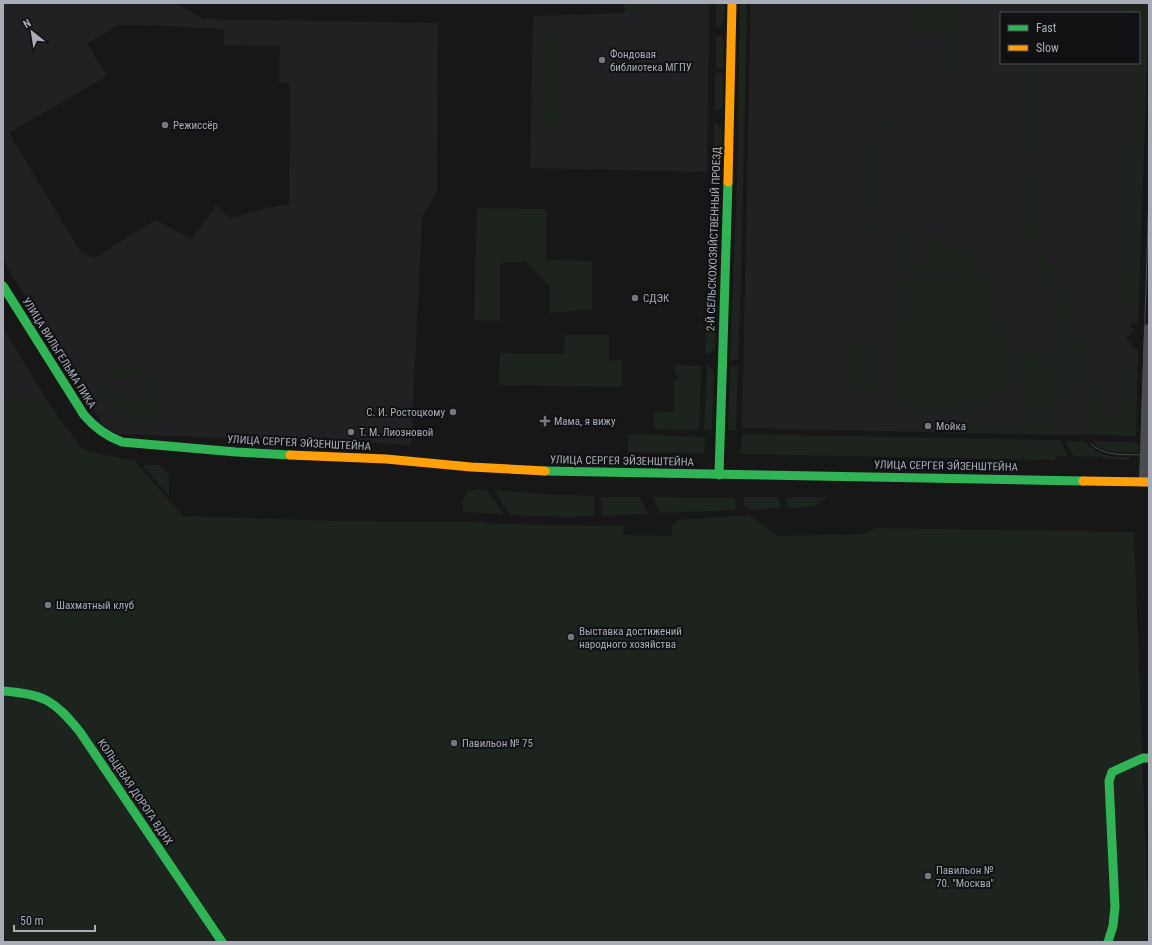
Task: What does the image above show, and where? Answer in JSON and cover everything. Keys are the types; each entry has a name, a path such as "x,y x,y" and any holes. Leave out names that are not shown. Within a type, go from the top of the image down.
{"main road":[{"name":"2-Й СЕЛЬСКОХОЗЯЙСТВЕННЫЙ ПРОЕЗД","path":"719,475 727,243 732,3"},
{"name":"УЛИЦА ВИЛЬГЕЛЬМА ПИКА","path":"3,286 84,415 98,431"},
{"name":"УЛИЦА СЕРГЕЯ ЭЙЗЕНШТЕЙНА","path":"98,431 107,437 122,442 236,452 394,460 471,467 558,472 1147,482"},
{"name":"КОЛЬЦЕВАЯ ДОРОГА ВДНХ","path":"3,691 25,693 43,698 68,717 80,732 222,942"},
{"path":"1108,942 1113,926 1115,907 1109,780 1112,772 1146,758"}],"street":[{"path":"1147,482 1149,329"}],"shaded area":[{"path":"3,3 175,3 204,19 438,23 437,192 422,217 411,446 399,444 118,434 104,427 3,260","holes":["119,25 224,29 224,45 280,46 279,83 290,83 289,204 265,208 230,219 216,205 192,239 155,220 94,258 80,251 9,133 107,76 87,43"]},
{"path":"624,3 709,3 707,172 530,168 533,16 625,13"},
{"path":"625,3 649,3 649,11 625,10"},
{"path":"716,3 724,3 725,15 722,25 716,27"},
{"path":"740,3 747,3 741,279 738,360 730,360 737,182"},
{"path":"751,3 1146,3 1136,320 1130,325 1134,330 1126,338 1135,349 1132,436 1089,434 1069,435 742,428"},
{"path":"924,3 958,3 955,72 948,71 948,34 908,33 908,45 906,45 908,21 914,12"},
{"path":"1120,3 1149,3 1138,324 1136,325 1127,314 1130,313 1130,308 1122,302 1120,293 1125,254 1130,64 1140,64 1140,12 1124,12"},
{"path":"539,34 567,35 564,126 536,124"},
{"path":"716,36 722,37 724,42 723,69 716,69"},
{"path":"886,54 886,98 874,97 875,55"},
{"path":"1026,64 1036,64 1034,150 1033,152 1028,152 1028,165 1032,165 1034,168 1034,221 1039,227 1047,227 1048,229 1038,232 1049,268 1056,265 1076,318 1066,322 1073,344 1085,341 1088,349 1080,355 1087,386 1105,386 1105,383 1107,385 1107,388 1100,388 1101,416 1115,415 1122,409 1124,375 1128,358 1132,352 1138,349 1136,436 1088,434 1085,430 1080,391 1062,324 1055,310 1050,304 1052,301 1048,292 1045,290 1046,287 1033,239 1029,237 1021,238"},
{"path":"715,73 723,73 723,104 721,108 715,111"},
{"path":"873,117 886,121 886,137 873,138"},
{"path":"714,123 722,129 721,175 714,178"},
{"path":"872,142 885,143 884,214 871,213"},
{"path":"714,187 719,188 721,192 719,244 717,247 712,249"},
{"path":"963,189 978,242 971,241 958,193"},
{"path":"477,208 546,209 546,260 592,261 592,309 550,313 550,287 525,262 500,263 500,321 474,320"},
{"path":"871,220 884,220 883,238 876,237 876,231 870,230"},
{"path":"896,230 903,232 907,237 906,264 908,264 908,268 917,268 918,265 921,265 923,237 930,235 929,273 894,271"},
{"path":"942,235 947,235 947,244 969,251 970,248 980,251 981,264 979,265 979,276 931,273 931,240"},
{"path":"900,275 989,279 1012,358 1010,374 1005,386 997,395 987,402 975,406 948,409 914,409 900,404 896,400 895,388"},
{"path":"1018,313 1020,313 1020,324 1025,324 1024,353 1047,353 1047,334 1050,340 1055,374 1048,377 1048,379 1056,380 1059,403 1050,409 1034,414 1022,405 1016,393"},
{"path":"1049,313 1052,314 1059,329 1070,370 1070,386 1066,397 1063,400"},
{"path":"706,322 714,323 716,329 715,349 708,354 705,354"},
{"path":"3,328 44,396 3,420"},
{"path":"565,335 609,335 609,360 622,361 622,387 499,385 500,353 564,354"},
{"path":"859,337 862,338 861,345 864,345 860,372 864,372 861,390 859,393 856,393 849,383 847,364 849,350 855,339"},
{"path":"871,338 877,338 879,342 878,389 873,397 869,396 865,391 866,372 869,372 870,358 866,358 868,346 871,346"},
{"path":"1102,357 1108,360 1105,383 1105,369 1102,368"},
{"path":"130,365 150,376 165,393 168,400 168,407 167,413 164,416 155,420 147,421 129,418 113,409 98,393 94,380 125,397 146,401 147,389 144,384 128,377 111,378 110,373"},
{"path":"675,365 701,366 699,430 654,429 654,411 674,412 674,381 678,381 678,375 675,375"},
{"path":"707,365 713,370 714,375 712,430 704,430"},
{"path":"730,366 738,367 736,430 728,430"},
{"name":"Выставка достижений народного хозяйства","path":"17,395 22,398 28,398 33,402 44,396 81,448 100,454 135,461 183,516 337,521 483,522 496,524 623,526 623,535 672,536 672,526 679,520 749,515 778,536 863,534 877,528 1134,532 1149,942 3,942 3,400"},
{"path":"1034,419 1054,421 1053,435 970,433 970,427 1007,426"},
{"path":"628,434 705,437 704,453 628,452"},
{"path":"742,434 1060,440 1068,456 1056,456 1055,460 741,454"},
{"path":"1066,441 1085,442 1090,447 1101,453 1116,457 1129,457 1129,460 1073,456"},
{"path":"1092,441 1135,442 1139,446 1139,453 1108,450"},
{"path":"142,465 160,465 169,474 169,496"},
{"path":"481,489 487,490 504,514 463,512 463,500 467,492"},
{"path":"494,490 594,496 594,516 568,517 510,515"},
{"path":"601,497 640,497 648,514 602,516"},
{"path":"652,497 735,498 736,510 661,513"},
{"path":"744,497 779,497 780,508 750,510 743,505"},
{"path":"786,497 827,497 814,507 787,508"}],"tram line":[{"path":"1149,194 1142,410 1142,422 1149,438"},
{"path":"1091,444 1111,453 1126,455 1149,455"}],"traffic: fast":[{"path":"719,475 728,182"},
{"path":"3,286 84,415 92,424 111,437 122,442 290,455"},
{"path":"545,471 1083,481"},
{"path":"3,691 17,692 39,697 55,706 71,721 80,732 222,942"},
{"path":"1108,942 1113,926 1115,907 1109,781 1112,772 1143,758 1149,758"}],"traffic: slow":[{"path":"728,182 732,3"},
{"path":"290,455 386,459 471,467 545,471"},
{"path":"1083,481 1149,482"}],"place":[{"name":"Фондовая библиотека МГПУ","path":"602,60"},
{"name":"Режиссёр","path":"165,125"},
{"name":"СДЭК","path":"635,298"},
{"name":"С. И. Ростоцкому","path":"453,412"},
{"name":"Мама, я вижу","path":"545,421"},
{"name":"Мойка","path":"928,426"},
{"name":"Т. М. Лиозновой","path":"351,432"},
{"name":"Шахматный клуб","path":"48,605"},
{"name":"Выставка достижений народного хозяйства","path":"571,637"},
{"name":"Павильон № 75","path":"454,743"},
{"name":"Павильон № 70. \"Москва\"","path":"928,876"}]}
